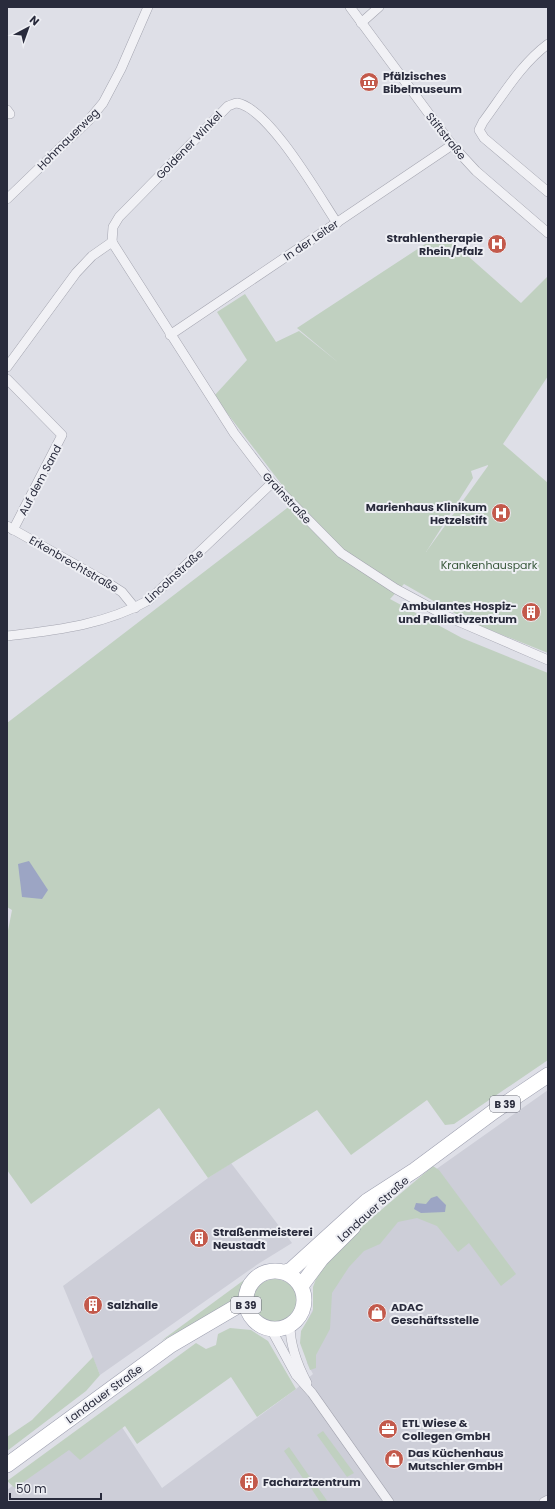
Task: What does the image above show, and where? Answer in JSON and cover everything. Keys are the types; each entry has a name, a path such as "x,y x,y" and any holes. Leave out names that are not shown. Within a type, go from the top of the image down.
{"main road":[{"name":"Landauer Straße","path":"285,1272 297,1265 323,1239 367,1201 415,1170 493,1112 548,1075"},
{"name":"Landauer Straße","path":"302,1286 316,1264 334,1244 415,1170"},
{"name":"B 39","path":"271,1329 260,1324 251,1316 246,1301 249,1288 257,1277 270,1270 285,1272"},
{"path":"271,1329 290,1325 302,1312 304,1294 302,1286 292,1275 285,1272"},
{"name":"Landauer Straße","path":"7,1465 171,1345 246,1301"},
{"name":"Landauer Straße","path":"202,1327 251,1316"}],"street":[{"name":"Hohmauerweg","path":"7,199 88,121 103,103 121,69 148,7"},
{"name":"Stiftstraße","path":"344,7 361,23"},
{"name":"Stiftstraße","path":"350,7 452,145 476,172 548,233"},
{"path":"361,23 379,7"},
{"path":"548,44 533,57 523,69 483,122 479,130 484,138 548,192"},
{"name":"Goldener Winkel","path":"112,242 113,227 119,217 228,106 237,103 256,114 274,130 338,223"},
{"name":"In der Leiter","path":"170,335 452,145"},
{"path":"7,367 76,274 92,256 112,242"},
{"name":"Grainstraße","path":"112,242 234,433 272,484 341,553 396,590 467,626 548,660"},
{"name":"Auf dem Sand","path":"7,379 62,435 10,528"},
{"name":"Lincolnstraße","path":"7,636 76,627 101,621 136,608 163,589 272,484"},
{"name":"Erkenbrechtstraße","path":"10,528 108,583 122,592 136,608"},
{"path":"290,1325 293,1347 300,1369 312,1393"},
{"path":"271,1329 296,1375 312,1393 389,1502"},
{"path":"544,1502 548,1500"}],"shaded area":[{"path":"548,1090 548,1502 7,1502 7,1490 112,1412 162,1488 296,1389 313,1374 307,1363 304,1328 315,1305 428,1175"},
{"path":"231,1163 292,1243 258,1264 100,1375 63,1286 208,1178"}],"green space":[{"name":"Krankenhauspark","path":"442,233 521,303 548,276 548,376 503,444 548,483 548,653 470,622 404,584 390,599 462,638 548,673 548,1060 454,1124 445,1125 427,1100 351,1155 317,1110 208,1178 159,1108 31,1204 7,1170 7,936 12,910 7,907 7,723 295,502 214,396 247,360 217,312 245,294 276,342 299,331 339,363 297,328","holes":["488,466 426,552 473,478 471,471"]},
{"path":"433,1166 439,1170 516,1274 501,1286 469,1243 458,1252 437,1226 417,1218 398,1222 380,1244 364,1251 349,1267 332,1293 330,1329 316,1355 316,1368 310,1370 300,1343 301,1331 313,1311 313,1287 316,1279 335,1249"},
{"path":"271,1279 279,1279 284,1280 291,1285 296,1292 296,1310 291,1317 284,1322 271,1323 263,1320 256,1313 253,1305 253,1297 256,1289 263,1282"},
{"path":"244,1280 245,1287 238,1300 161,1341"},
{"path":"230,1328 251,1330 268,1341 296,1389 257,1417 231,1377 137,1444 125,1426 80,1460 69,1450 15,1488 7,1481 196,1343 206,1349 216,1345 218,1334"},
{"path":"93,1357 100,1375 86,1391 7,1451 7,1437 32,1420"},
{"path":"323,1431 354,1473 347,1477 317,1435"},
{"path":"289,1447 314,1483 309,1487 284,1451"},
{"path":"316,1485 328,1502 320,1502 311,1488"}],"water":[{"path":"29,861 48,890 42,899 22,897 18,864"},
{"path":"437,1196 446,1205 445,1212 421,1213 414,1209 416,1203 426,1204 431,1198"}],"place":[{"name":"Pfälzisches Bibelmuseum","path":"369,82"},
{"name":"Strahlentherapie Rhein/Pfalz","path":"497,244"},
{"name":"Marienhaus Klinikum Hetzelstift","path":"501,513"},
{"name":"Ambulantes Hospiz- und Palliativzentrum","path":"531,612"},
{"name":"Straßenmeisterei Neustadt","path":"199,1238"},
{"name":"Salzhalle","path":"93,1305"},
{"name":"ADAC Geschäftsstelle","path":"377,1313"},
{"name":"ETL Wiese & Collegen GmbH","path":"388,1429"},
{"name":"Das Küchenhaus Mutschler GmbH","path":"394,1459"},
{"name":"Facharztzentrum","path":"249,1482"}]}
